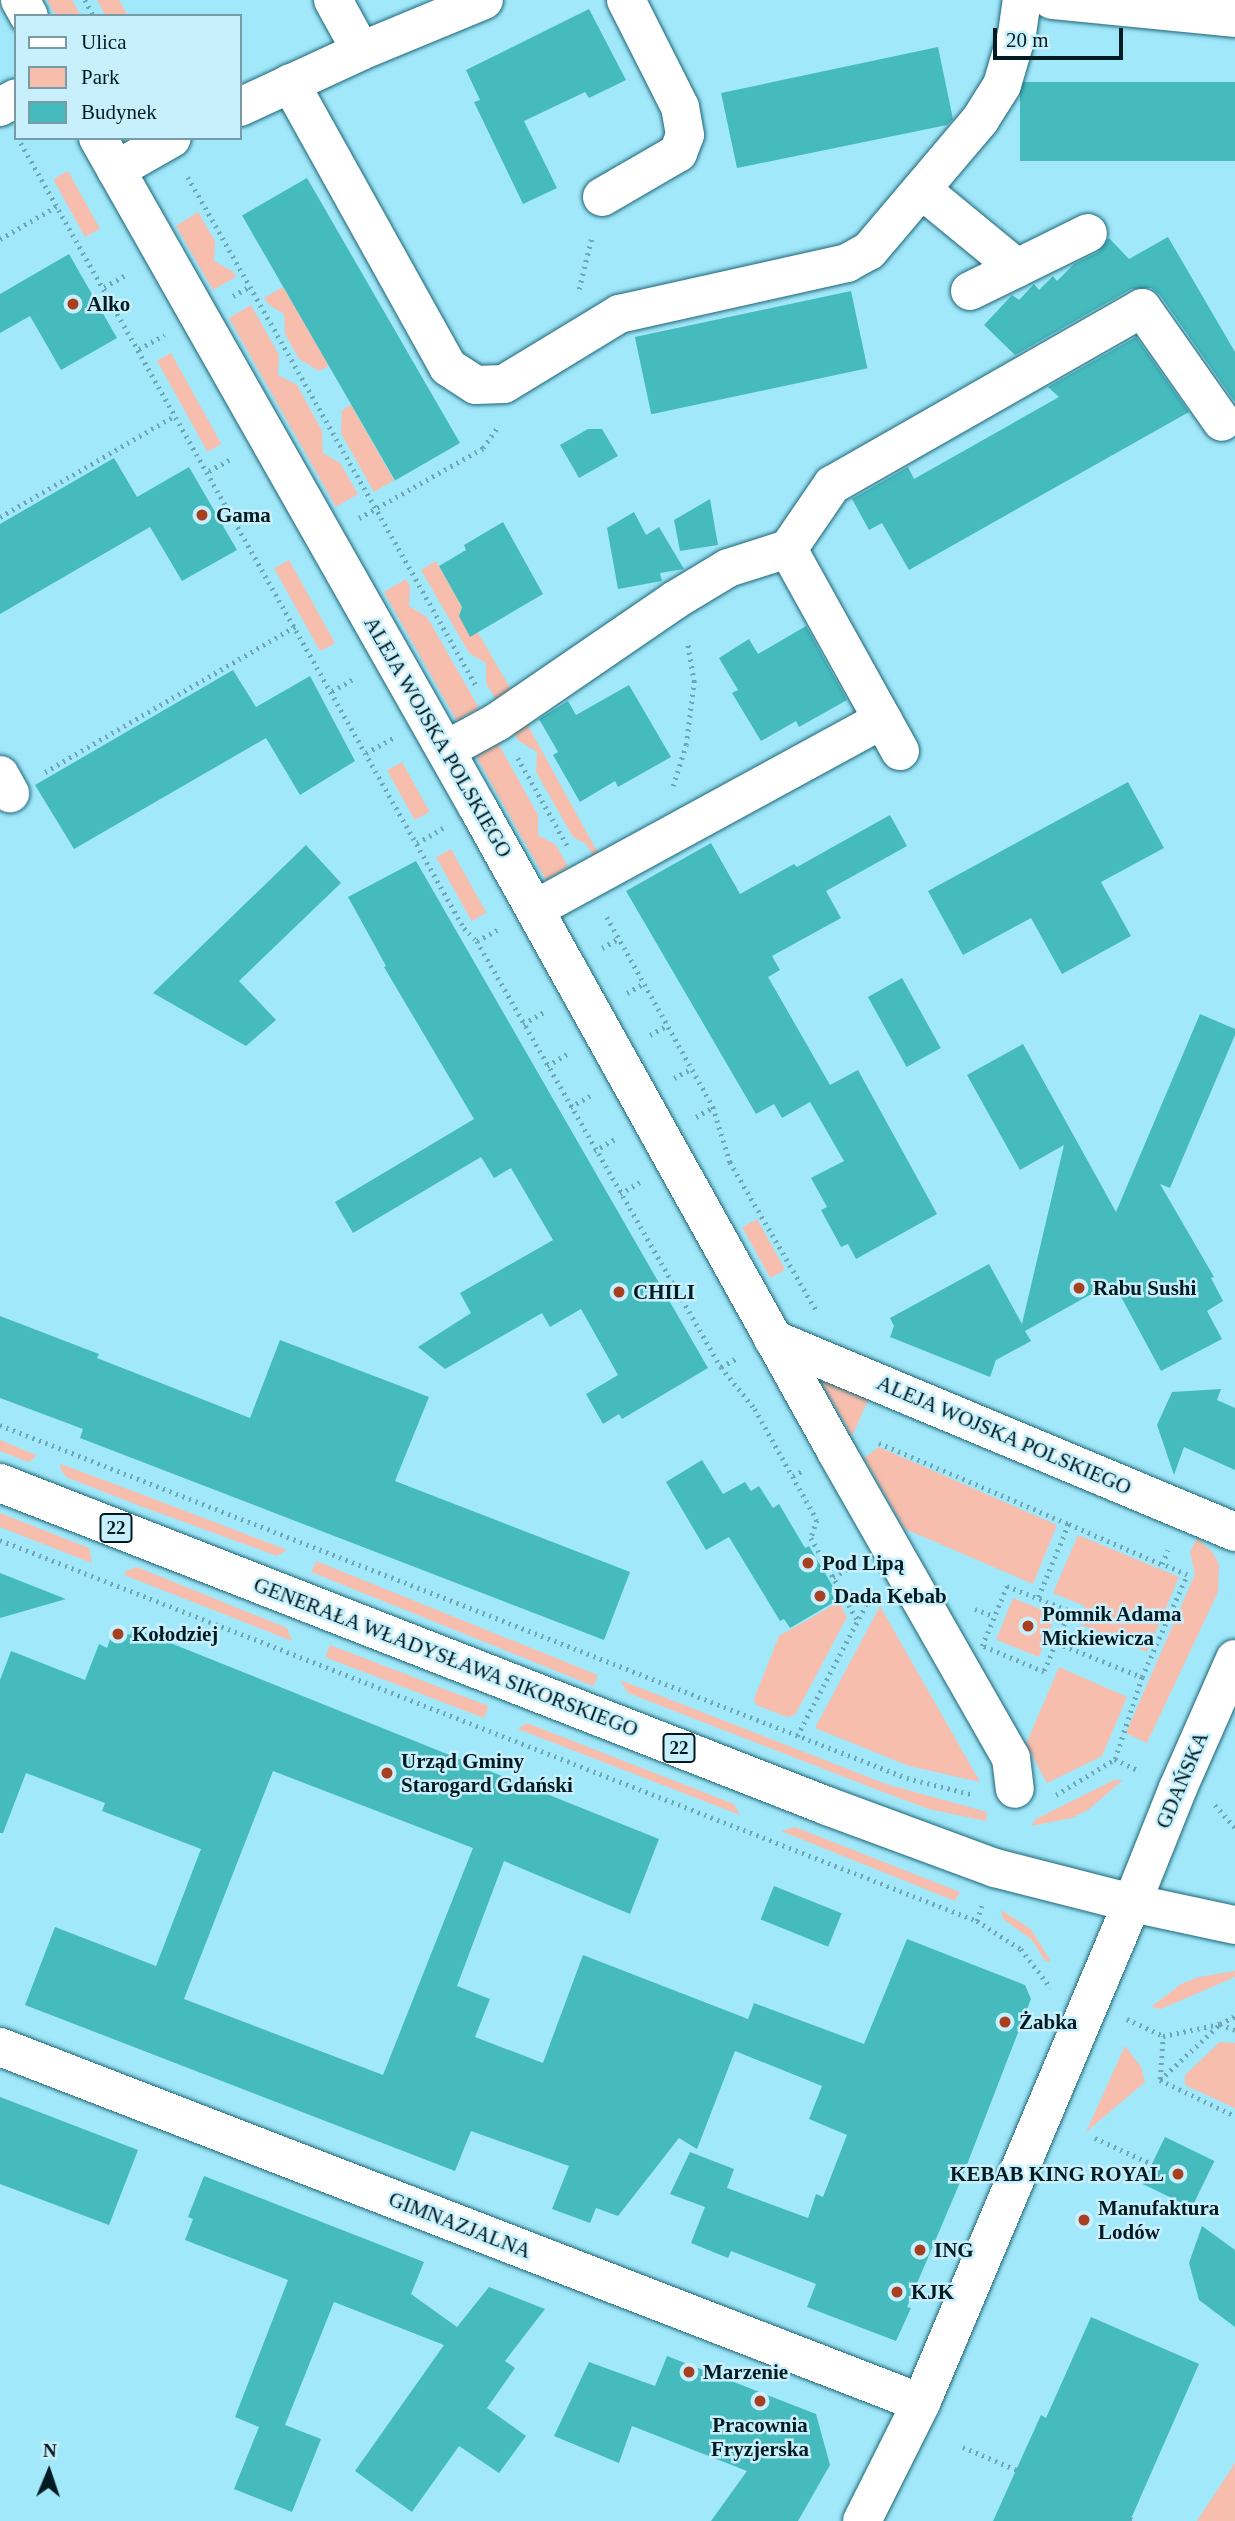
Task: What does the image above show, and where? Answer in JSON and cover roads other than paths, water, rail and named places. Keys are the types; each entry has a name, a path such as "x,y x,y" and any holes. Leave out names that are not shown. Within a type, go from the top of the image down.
{"street":[{"path":"333,0 361,51"},
{"path":"242,106 361,51 484,0"},
{"path":"602,197 678,153 685,135 680,107 626,0"},
{"path":"290,83 448,367 476,386 504,384 618,314 846,263 869,251 979,120 1002,85 1017,34 1022,0"},
{"path":"1052,0 1218,11"},
{"path":"107,154 164,140"},
{"name":"ALEJA WOJSKA POLSKIEGO","path":"107,154 446,750 893,1554 1011,1758 1015,1796"},
{"path":"922,190 1017,268"},
{"path":"970,291 1088,233"},
{"path":"446,750 497,722 675,600 728,568 788,549 832,485 1142,308 1222,422"},
{"path":"535,909 658,841 891,735 788,549"},
{"name":"ALEJA WOJSKA POLSKIEGO","path":"773,1339 1235,1532"},
{"name":"GENERAŁA WŁADYSŁAWA SIKORSKIEGO","path":"0,1483 840,1811 995,1868 1132,1903"},
{"name":"GDAŃSKA","path":"862,2521 920,2403 1178,1788 1235,1659"},
{"name":"22","path":"1132,1903 1235,1924"},
{"name":"GIMNAZJALNA","path":"0,2047 920,2403"}],"place":[{"name":"Alko","path":"73,304"},
{"name":"Gama","path":"202,515"},
{"name":"Rabu Sushi","path":"1079,1288"},
{"name":"CHILI","path":"619,1292"},
{"name":"Pod Lipą","path":"808,1563"},
{"name":"Dada Kebab","path":"820,1596"},
{"name":"Pomnik Adama Mickiewicza","path":"1028,1626"},
{"name":"Kołodziej","path":"118,1634"},
{"name":"Urząd Gminy Starogard Gdański","path":"387,1773"},
{"name":"Żabka","path":"1005,2022"},
{"name":"KEBAB KING ROYAL","path":"1178,2174"},
{"name":"Manufaktura Lodów","path":"1084,2220"},
{"name":"ING","path":"920,2250"},
{"name":"KJK","path":"897,2292"},
{"name":"Marzenie","path":"689,2372"},
{"name":"Pracownia Fryzjerska","path":"760,2401"}]}
